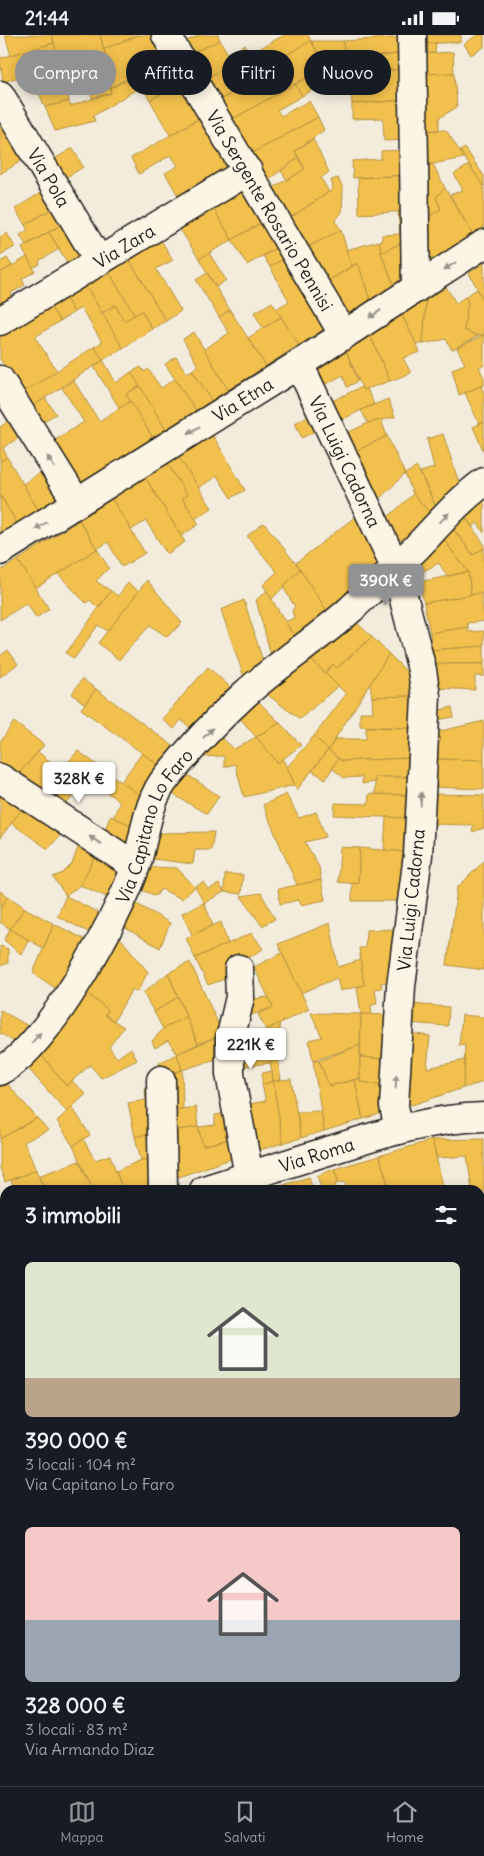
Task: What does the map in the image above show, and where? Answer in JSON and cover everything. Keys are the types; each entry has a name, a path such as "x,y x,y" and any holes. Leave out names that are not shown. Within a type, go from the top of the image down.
{"street":[{"name":"Via Sergente Rosario Pennisi","path":"166,35 344,335"},
{"path":"412,35 416,288"},
{"name":"Via Pola","path":"0,95 99,261"},
{"name":"Via Zara","path":"0,321 248,171"},
{"name":"Via Etna","path":"0,551 299,365 484,245"},
{"name":"Via Luigi Cadorna","path":"299,365 399,559 426,695 418,855 401,986 394,1106 399,1130"},
{"path":"0,380 77,503"},
{"name":"Via Capitano Lo Faro","path":"0,1071 18,1059 57,1014 121,902 136,866 152,805 165,778 245,694 347,613 399,559 469,493 484,482"},
{"path":"0,778 136,866"},
{"path":"238,969 240,997 230,1041 230,1074 249,1176"},
{"path":"161,1080 163,1185"},
{"name":"Via Roma","path":"220,1185 399,1130 463,1117 484,1117"}],"building: Abitazioni":[{"path":"5,35 52,35 54,43 31,50 15,50 15,55 11,56"},
{"path":"52,35 100,35 104,50 56,50"},
{"path":"100,35 139,35 104,49"},
{"path":"139,35 154,35 163,50 126,50 126,79 116,85 116,50 104,49"},
{"path":"200,35 218,35 220,40 199,50 188,50 184,42"},
{"path":"284,35 308,35 311,41 294,51 257,50"},
{"path":"421,35 461,35 461,42 421,44"},
{"path":"477,35 484,35 484,47 471,55 464,44"},
{"path":"405,37 405,53 391,55 391,50 344,50 343,41"},
{"path":"220,40 226,50 222,50 222,70 212,75 212,50 199,50"},
{"path":"311,41 343,41 344,50 316,50"},
{"path":"311,41 316,50 304,50 304,80 294,85 294,51"},
{"path":"54,43 56,50 29,50"},
{"path":"436,43 435,53 421,54 421,44"},
{"path":"245,45 248,50 236,50"},
{"path":"453,52 454,73 421,74 421,54"},
{"path":"405,53 406,69 391,70 391,55"},
{"path":"15,54 15,78 3,82 0,58"},
{"path":"406,69 406,100 352,104 351,95 391,95 391,70"},
{"path":"222,70 222,95 228,95 218,101 212,91 212,75"},
{"path":"454,73 457,107 439,118 439,130 422,131 421,74"},
{"path":"304,79 304,95 302,96 295,84"},
{"path":"126,81 127,95 93,116 95,121 55,131 45,107 69,101 70,106 105,95 116,95 116,85"},
{"path":"294,85 302,96 277,110 281,116 309,101 318,117 249,155 229,121 275,95 294,95"},
{"path":"40,95 68,95 69,101 45,107"},
{"path":"91,95 103,95 92,98"},
{"path":"147,95 159,95 150,100"},
{"path":"159,95 189,95 202,117 170,135 150,100"},
{"path":"228,95 277,95 229,121 218,101"},
{"path":"406,100 407,140 384,141 383,118 352,119 352,104"},
{"path":"202,117 233,168 180,199 165,173 178,166 171,155 139,174 131,158"},
{"path":"318,117 324,130 295,151 298,158 265,182 249,155"},
{"path":"0,119 26,158 0,174"},
{"path":"446,130 464,158 422,166 422,131"},
{"path":"313,139 329,172 321,178 329,192 287,220 269,190 305,169 295,151"},
{"path":"73,148 83,167 62,180 51,161"},
{"path":"465,148 484,176 484,187 460,151"},
{"path":"407,150 408,175 353,178 352,161 381,159 381,151"},
{"path":"298,158 305,169 287,180 281,171"},
{"path":"433,164 445,188 436,197 441,209 423,220 422,166"},
{"path":"469,165 484,187 484,228 473,235 450,195 463,190 454,174"},
{"path":"408,175 409,211 359,214 358,178"},
{"path":"338,178 343,188 342,212 335,221 341,230 304,249 287,220 329,192 333,188 331,180"},
{"path":"244,186 264,221 232,240 212,206"},
{"path":"445,188 473,235 424,266 423,220 441,209 436,197"},
{"path":"45,190 55,207 25,225 15,209"},
{"path":"212,206 232,240 199,259 178,226"},
{"path":"55,207 64,223 26,245 20,235 28,230 25,225"},
{"path":"409,211 409,239 381,253 379,241 382,240 382,235 400,234 398,212"},
{"path":"264,221 279,246 247,265 232,240"},
{"path":"64,223 84,255 68,264 49,232"},
{"path":"341,230 352,266 323,284 304,249"},
{"path":"49,232 59,249 39,261 40,264 33,268 22,248"},
{"path":"7,233 15,247 0,255 0,237"},
{"path":"159,237 173,260 156,269 181,311 166,321 127,256"},
{"path":"409,239 410,276 394,285 381,253"},
{"path":"379,241 381,253 394,285 370,300 358,263 352,266 346,250"},
{"path":"279,246 286,257 270,267 263,256"},
{"path":"209,253 226,280 216,287 199,259"},
{"path":"127,256 166,321 152,329 142,311 135,315 107,269"},
{"path":"27,257 35,271 22,279 25,285 11,293 13,298 0,306 0,273"},
{"path":"286,257 327,327 299,345 276,309 289,301 270,267"},
{"path":"7,258 12,266 0,273 0,262"},
{"path":"358,263 370,300 343,318 323,284"},
{"path":"484,263 484,301 469,273"},
{"path":"107,269 135,315 124,321 115,305 102,313 84,283"},
{"path":"207,273 230,310 219,317 196,280"},
{"path":"84,283 123,348 103,360 94,347 102,342 81,308 74,312 63,294"},
{"path":"446,287 456,303 465,297 468,302 464,330 478,336 452,350 446,339 423,344 426,300"},
{"path":"477,289 484,301 484,335 478,336 464,330 468,302 465,297"},
{"path":"63,294 74,312 60,321 48,304"},
{"path":"426,300 423,344 416,344 402,315"},
{"path":"272,302 281,317 263,328 254,313"},
{"path":"48,304 60,321 35,337 57,371 22,393 0,359 0,332"},
{"path":"115,305 124,321 142,311 152,329 123,348 102,313"},
{"path":"230,310 266,366 228,390 204,349 229,333 219,317"},
{"path":"402,315 420,352 403,358 411,373 390,381 370,335"},
{"path":"281,317 299,345 266,366 248,338"},
{"path":"194,332 228,390 212,401 192,370 198,366 183,339"},
{"path":"370,335 390,381 363,390 346,351"},
{"path":"484,335 484,365 479,367 484,378 484,385 459,395 452,369 465,364 457,348"},
{"path":"94,347 103,360 30,408 22,393"},
{"path":"346,351 358,381 347,387 343,375 322,386 315,370"},
{"path":"176,357 187,373 192,370 212,401 196,411 165,364"},
{"path":"103,360 116,383 131,372 140,386 126,394 131,401 120,409 94,367"},
{"path":"141,367 144,372 148,369 161,388 175,379 196,411 166,430 131,372"},
{"path":"73,380 99,421 131,401 153,438 79,485 52,442 84,422 62,388"},
{"path":"140,386 166,430 153,438 126,394"},
{"path":"481,386 484,394 484,422 479,424 465,393"},
{"path":"361,387 363,390 367,389 374,404 339,421 330,402"},
{"path":"45,398 56,414 40,423 30,408"},
{"path":"388,399 395,417 368,423 361,410"},
{"path":"308,416 315,431 302,438 295,423"},
{"path":"10,420 21,436 3,448 7,457 0,461 0,427"},
{"path":"381,420 387,436 354,452 345,434 368,423"},
{"path":"484,422 484,452 473,427"},
{"path":"212,434 245,490 231,498 217,476 198,488 178,456"},
{"path":"443,434 460,486 437,509 420,472 434,468 427,439"},
{"path":"387,436 405,474 377,501 354,452"},
{"path":"178,456 212,508 195,519 182,498 187,495 167,463"},
{"path":"7,457 39,511 18,525 0,495 0,461"},
{"path":"167,463 187,495 182,498 199,524 181,536 145,477"},
{"path":"417,467 437,509 431,514 413,494 405,474"},
{"path":"42,471 59,498 39,511 23,484"},
{"path":"145,477 185,542 167,554 146,521 131,530 112,499"},
{"path":"413,494 431,514 404,543 391,531 386,519"},
{"path":"0,495 18,525 0,536"},
{"path":"484,498 484,533 478,523 472,527 463,514"},
{"path":"112,499 145,553 122,567 108,542 97,549 79,520"},
{"path":"463,514 484,544 484,548 473,555 451,526"},
{"path":"356,516 381,568 329,614 296,563"},
{"path":"79,520 97,549 36,588 18,560"},
{"path":"264,523 300,569 272,599 263,585 277,572 247,536"},
{"path":"451,526 473,555 484,548 484,593 471,595 468,572 441,536"},
{"path":"441,536 468,572 447,576 439,563 418,574 415,562"},
{"path":"97,549 109,568 96,581 111,591 98,608 90,600 86,603 58,574"},
{"path":"18,560 49,609 36,618 27,603 0,620 0,571"},
{"path":"300,569 329,614 296,640 285,622 294,618 292,610 295,607 283,587"},
{"path":"468,572 471,595 424,603 419,582"},
{"path":"147,580 182,623 167,637 150,625 119,660 98,643"},
{"path":"128,583 139,591 108,631 98,625 74,659 66,653 111,591 118,596"},
{"path":"267,591 296,640 272,659 256,600"},
{"path":"481,593 484,621 467,623 468,627 430,633 424,603"},
{"path":"244,600 264,665 245,680 221,610"},
{"path":"355,621 372,637 337,668 333,664 325,673 308,657"},
{"path":"468,627 468,632 484,631 484,646 432,650 430,633"},
{"path":"372,637 389,654 328,750 314,736 346,694 325,673 333,664 337,668"},
{"path":"484,646 484,664 434,664 432,650"},
{"path":"8,650 18,664 0,677 0,656"},
{"path":"389,654 411,676 413,696 372,697 370,684"},
{"path":"308,657 338,686 300,719 264,692"},
{"path":"434,664 484,664 484,676 475,676 475,690 436,688"},
{"path":"208,667 230,687 192,729 181,720 174,729 162,719"},
{"path":"82,679 96,689 85,704 72,694"},
{"path":"96,689 177,749 163,768 81,709"},
{"path":"413,696 411,728 360,726 360,712 373,712 372,697"},
{"path":"258,701 280,723 256,737 239,717"},
{"path":"452,707 454,717 436,720 436,711"},
{"path":"484,721 484,760 435,759 436,732"},
{"path":"14,722 44,745 15,778 0,769 0,742"},
{"path":"280,723 301,745 278,763 256,737"},
{"path":"366,727 411,728 410,758 342,761 328,750 336,739 366,739"},
{"path":"220,736 234,749 256,737 278,763 283,759 295,785 244,797 235,764 224,767 224,756 201,757"},
{"path":"314,736 328,750 297,790 287,767"},
{"path":"328,750 338,758 326,779 312,771"},
{"path":"78,751 103,769 94,782 77,769 71,778 61,770"},
{"path":"38,752 81,786 65,806 15,778"},
{"path":"142,753 163,768 144,798 121,782"},
{"path":"338,758 342,761 410,758 409,777 375,777 375,782 362,784 362,777 344,778 332,768"},
{"path":"435,759 484,760 484,789 433,787"},
{"path":"103,769 144,798 133,826 113,818 120,802 94,782"},
{"path":"185,773 219,796 207,814 169,792"},
{"path":"375,777 409,777 408,795 375,794"},
{"path":"0,792 24,807 0,838"},
{"path":"286,794 299,818 316,812 326,837 305,842 319,867 321,880 297,885 263,805"},
{"path":"369,794 408,795 407,818 334,815 335,803 368,804"},
{"path":"433,794 484,795 484,828 472,832 473,825 432,824"},
{"path":"24,807 63,832 48,849 11,823"},
{"path":"110,816 133,826 125,850 103,836"},
{"path":"386,817 407,818 406,852 384,850"},
{"path":"214,832 211,850 195,850 193,864 153,859 159,833"},
{"path":"80,842 97,854 80,885 66,896 53,877 63,873 72,864"},
{"path":"340,847 360,848 358,884 338,882"},
{"path":"360,848 406,852 401,901 352,901 352,883 358,884"},
{"path":"97,854 120,868 109,898 80,885"},
{"path":"484,861 484,970 447,965 457,888"},
{"path":"152,867 177,868 195,887 182,899 161,889 156,896 142,890"},
{"path":"225,874 243,875 241,894 224,892"},
{"path":"321,880 325,900 301,905 299,900 280,904 278,889"},
{"path":"204,882 208,890 219,884 224,892 204,903 195,887"},
{"path":"0,891 8,896 0,909"},
{"path":"261,893 275,919 262,926 241,896"},
{"path":"8,896 25,908 10,929 0,922 0,909"},
{"path":"66,896 101,914 92,934 57,916"},
{"path":"135,903 170,923 160,948 122,926"},
{"path":"204,903 213,925 192,935 182,913"},
{"path":"25,908 54,924 43,948 10,929"},
{"path":"221,922 228,944 195,958 186,938"},
{"path":"330,923 338,967 361,960 364,985 340,991 337,978 301,993 278,944"},
{"path":"54,924 88,941 58,990 33,973"},
{"path":"10,929 29,940 21,954 4,940"},
{"path":"398,929 392,981 381,983 382,988 375,989 377,1004 371,1005 372,1015 361,1014 357,987 364,985 359,948 365,948 366,930"},
{"path":"252,933 263,949 230,969 233,976 208,985 195,958"},
{"path":"117,934 148,972 137,992 132,989 114,1021 105,1015 108,1010 84,991"},
{"path":"0,946 8,949 8,963 0,966"},
{"path":"282,953 309,1009 266,1030 258,1014 273,1007 254,967"},
{"path":"190,962 223,1034 198,1044 168,973"},
{"path":"168,973 178,997 154,1012 143,993"},
{"path":"84,991 108,1010 105,1015 124,1027 109,1047 117,1058 131,1048 137,1060 101,1078 90,1065 66,1086 37,1049"},
{"path":"178,997 186,1016 163,1029 154,1012"},
{"path":"268,997 273,1007 241,1019 247,1000"},
{"path":"410,1004 449,1007 448,1026 408,1023"},
{"path":"0,1010 30,1027 16,1043 0,1033"},
{"path":"311,1013 361,1014 360,1045 313,1061 309,1040 322,1037"},
{"path":"361,1014 389,1015 384,1059 360,1057"},
{"path":"462,1015 484,1017 484,1082 463,1088 465,1045 459,1046"},
{"path":"186,1016 198,1044 177,1054 168,1040 155,1048 152,1041 163,1029"},
{"path":"279,1023 285,1058 278,1060 281,1080 273,1081 266,1030"},
{"path":"408,1033 430,1036 427,1068 465,1060 463,1088 412,1105 404,1100"},
{"path":"266,1034 271,1063 236,1067 236,1039"},
{"path":"218,1036 220,1058 182,1070 177,1054"},
{"path":"360,1045 360,1078 329,1086 319,1061"},
{"path":"37,1049 66,1086 72,1081 86,1094 67,1112 23,1063"},
{"path":"177,1054 182,1070 167,1075 159,1063"},
{"path":"360,1057 384,1059 383,1085 360,1082"},
{"path":"313,1061 319,1061 329,1086 355,1080 363,1119 324,1131"},
{"path":"182,1070 183,1109 167,1111 167,1075"},
{"path":"272,1071 273,1081 262,1085 262,1073"},
{"path":"360,1078 360,1082 383,1085 382,1113 363,1119 355,1080"},
{"path":"291,1079 301,1138 283,1143 273,1081"},
{"path":"5,1081 37,1118 0,1139 0,1083"},
{"path":"273,1081 283,1143 250,1153 242,1105 266,1101 262,1085"},
{"path":"156,1088 156,1132 135,1137 128,1103 146,1100 145,1089"},
{"path":"72,1107 90,1135 73,1146 57,1121"},
{"path":"196,1107 198,1127 167,1132 167,1111"},
{"path":"321,1111 324,1131 301,1138 297,1112"},
{"path":"232,1112 236,1137 203,1146 198,1127 215,1125 215,1115"},
{"path":"37,1118 48,1130 24,1142 36,1170 5,1182 0,1168 0,1139"},
{"path":"198,1127 203,1146 236,1137 239,1156 167,1181 167,1132"},
{"path":"156,1132 157,1158 141,1160 135,1137"},
{"path":"83,1139 95,1160 110,1155 121,1185 91,1185 73,1146"},
{"path":"484,1139 484,1185 471,1185 467,1156 437,1158 432,1140"},
{"path":"432,1140 443,1185 388,1185 379,1156"},
{"path":"379,1156 388,1185 346,1185 345,1182 339,1183 334,1169"},
{"path":"157,1158 157,1184 121,1185 116,1171 141,1160"},
{"path":"79,1161 91,1185 42,1185 38,1176"},
{"path":"334,1169 339,1183 335,1185 320,1185 317,1176"},
{"path":"36,1170 43,1185 13,1185 11,1180"},
{"path":"309,1177 311,1185 284,1185"}]}
